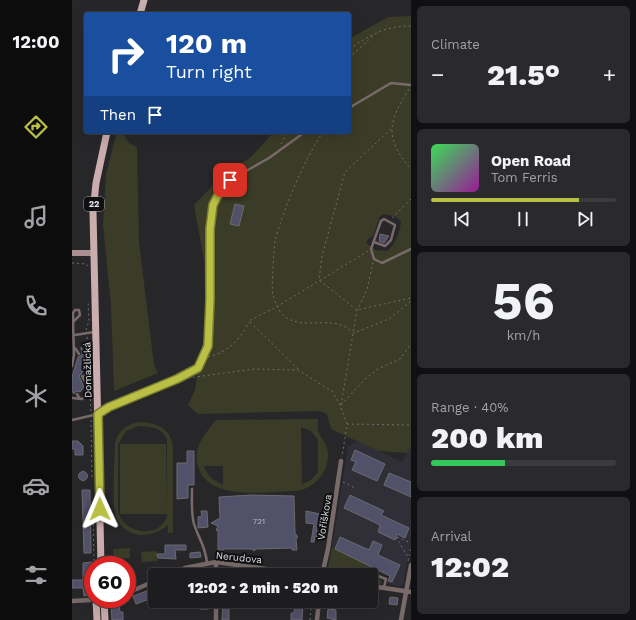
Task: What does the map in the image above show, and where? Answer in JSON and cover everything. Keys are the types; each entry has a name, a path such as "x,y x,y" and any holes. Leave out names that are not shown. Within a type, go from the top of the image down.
{"main road":[{"path":"141,12 144,0"},
{"name":"22","path":"94,252 94,199 107,134"},
{"path":"72,253 94,252"},
{"name":"Domažlická","path":"94,252 97,332 100,556"},
{"path":"95,608 97,620"},
{"path":"104,608 105,620"}],"street":[{"name":"Voříškova","path":"324,568 342,461"},
{"name":"Nerudova","path":"185,568 216,562 258,568"},
{"path":"216,562 216,568"},
{"path":"401,620 409,592 409,565"},
{"path":"136,589 148,584"},
{"path":"378,587 409,592"},
{"path":"72,601 84,600"},
{"path":"216,608 216,620"},
{"path":"317,620 318,608"}],"lane":[{"path":"351,107 391,83 411,85"},
{"path":"72,420 98,414 109,407 177,379 198,368 208,346 210,300 210,229 213,205 220,191 230,180 275,154 302,134"},
{"path":"374,242 385,246 389,243 395,226 394,223 384,219 381,221 371,249 374,259 382,263 411,249"},
{"path":"72,366 75,347 73,313 78,309 81,313 74,322"},
{"path":"75,335 97,332"},
{"path":"75,347 79,354"},
{"path":"74,355 77,360"},
{"path":"73,361 76,366"},
{"path":"72,398 80,399 85,396 88,390 83,377 84,371 87,367 85,364"},
{"path":"77,394 80,399"},
{"path":"192,489 192,516 206,549 207,564"},
{"path":"378,576 386,579 384,588"}],"path":[{"path":"351,48 377,32 396,26 411,26"},
{"path":"351,56 377,32"},
{"path":"411,85 399,104 391,129 393,141 411,169"},
{"path":"319,280 322,256 345,172 391,129"},
{"path":"275,154 287,134"},
{"path":"322,134 316,142 297,182 275,241 273,295 280,312 287,318 305,324 341,325 354,333"},
{"path":"389,221 411,199"},
{"path":"202,359 221,354 234,344 243,334 249,321 278,306 371,249"},
{"path":"340,405 357,310 367,290 374,259"},
{"path":"72,263 86,264 89,271"},
{"path":"319,280 357,310"},
{"path":"89,297 89,321 86,328 86,333 90,364"},
{"path":"357,310 411,298"},
{"path":"354,333 389,319 411,301"},
{"path":"249,321 298,370 333,392 340,405 347,424 342,461"},
{"path":"74,330 84,330 86,328"},
{"path":"340,405 365,379 378,369 400,359 411,344"},
{"path":"177,379 254,369 298,370"},
{"path":"90,389 93,484"},
{"path":"347,424 411,424"},
{"path":"94,509 94,556"},
{"path":"409,558 396,536 411,543"},
{"path":"409,565 411,546"},
{"path":"310,620 311,608"}],"shaded area":[{"path":"357,441 402,462 411,447 411,539 403,585 388,584 390,577 378,571 378,568 373,568 332,548 348,447"}],"green space":[{"path":"411,16 411,447 407,453 378,451 331,429 327,414 320,411 198,414 188,405 195,390 199,360 206,329 204,260 194,205 218,180 251,157 272,134 351,134 351,38 388,17","holes":["384,214 396,217 401,221 397,238 387,251 376,250 366,243 368,239 373,236 380,216"]},
{"path":"116,134 123,134 129,143 137,147 139,242 154,365 158,373 114,391 111,305 103,225 106,174"},
{"path":"318,419 318,431 325,443 328,455 325,470 317,481 311,486 297,491 256,493 228,490 215,486 205,479 199,469 197,455 203,437 216,420","holes":["301,427 311,431 318,440 318,472 311,480 302,484","203,466 223,466 223,485 211,478"]},
{"path":"139,422 158,425 166,431 172,441 173,533 168,533 168,525 151,534 140,535 132,533 120,524 116,517 113,492 115,443 118,435 127,426","holes":["139,426 156,428 162,432 167,440 167,516 163,524 157,529 149,531 133,529 121,518 118,510 118,444 126,431"]},
{"path":"120,444 166,444 167,514 120,514"},
{"path":"130,548 130,556 114,556 113,549"},
{"path":"332,548 370,565 369,567 372,568 328,568"},
{"path":"157,551 158,561 142,562 141,552"},
{"path":"378,578 382,582 378,585"}],"building":[{"path":"235,204 244,206 239,226 230,224"},
{"path":"380,234 389,236 384,243 379,241"},
{"path":"81,347 87,356 86,361 82,363 84,367 79,376 84,387 80,392 76,391 74,394 72,391 72,377 78,357 82,355"},
{"path":"72,441 78,441 83,446 83,455 75,455 75,449 72,449"},
{"path":"355,450 385,464 377,481 352,470 356,462 351,460"},
{"path":"187,451 194,451 194,485 188,485 188,498 177,499 177,463 187,463"},
{"path":"83,471 88,476 83,481 78,476"},
{"path":"389,473 411,482 411,497 384,485"},
{"path":"82,490 90,490 91,553 84,553"},
{"path":"251,495 294,496 295,533 298,537 296,539 297,550 292,550 292,548 256,549 254,551 252,549 223,549 223,552 218,552 218,531 216,530 218,526 211,523 220,518 219,497"},
{"path":"350,495 384,511 381,515 409,528 405,538 397,534 395,540 378,532 380,526 378,524 344,508"},
{"path":"201,511 207,511 208,527 198,528 198,517 202,516"},
{"path":"306,511 320,514 319,515 322,516 321,522 318,522 316,531 320,532 319,537 315,536 314,542 311,542 314,524 306,523"},
{"path":"340,537 369,550 373,541 382,545 378,555 400,565 392,582 388,581 390,576 378,570 378,568 374,568 335,549"},
{"path":"165,545 186,545 186,550 175,550 176,559 158,558 157,554 165,554"},
{"path":"200,552 201,557 190,558 190,553"},
{"path":"83,563 84,596 83,588 72,588 72,580 83,580"},
{"path":"148,591 148,600 136,604 136,595"},
{"path":"390,597 398,598 397,605 389,604"},
{"path":"111,608 120,608 120,612 123,612 123,620 112,620"},
{"path":"223,608 229,608 229,620 222,620"},
{"path":"294,608 303,608 302,620 291,620 291,613 294,613"},
{"path":"328,609 336,610 336,620 327,618"}],"route":[{"path":"100,509 98,414 109,407 177,379 198,368 208,346 210,300 210,229 213,205 220,191 230,180"}]}
